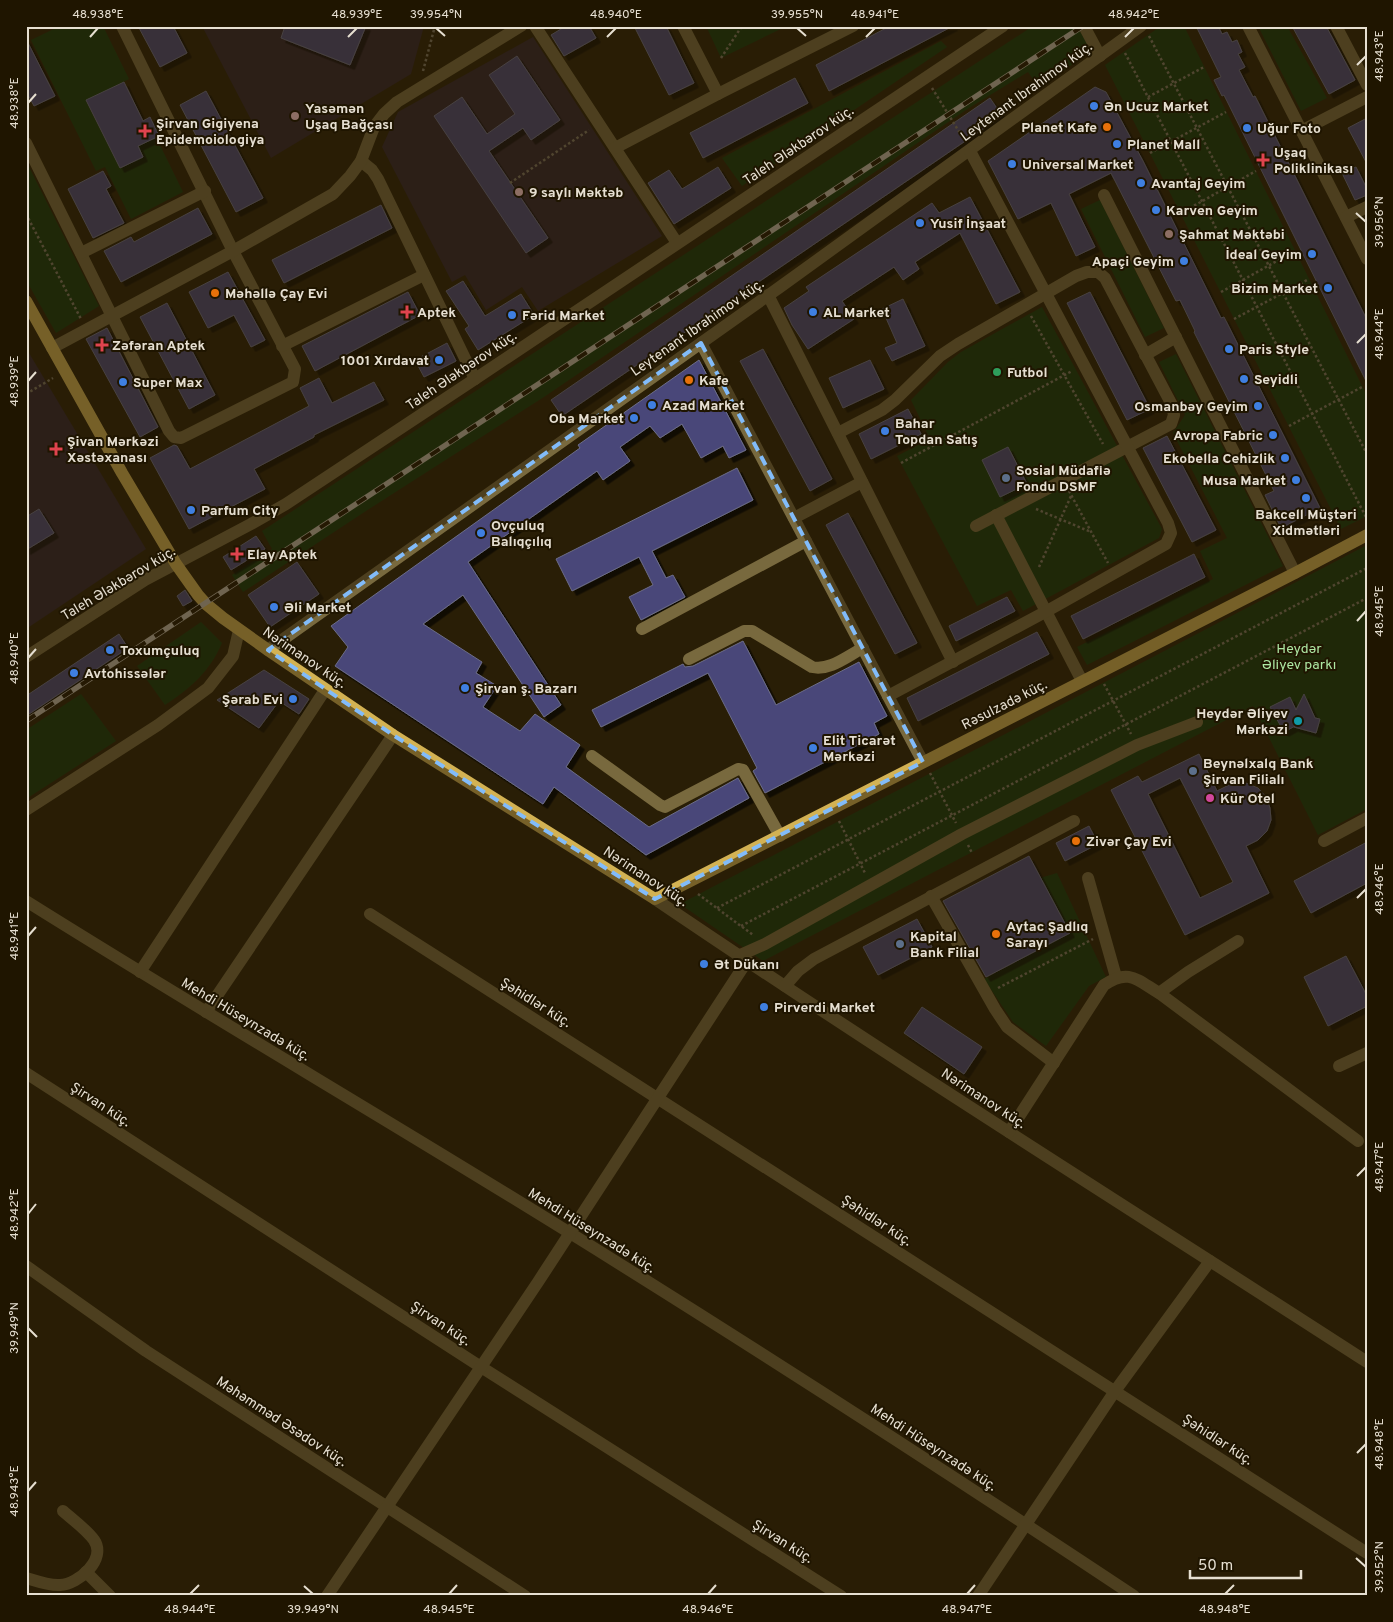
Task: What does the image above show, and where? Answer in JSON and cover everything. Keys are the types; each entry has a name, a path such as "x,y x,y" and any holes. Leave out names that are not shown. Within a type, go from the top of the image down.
{"main road":[{"name":"Nərimanov küç.","path":"26,301 176,564 206,604 239,630 393,735 655,899"},
{"name":"Rəsulzadə küç.","path":"655,899 1295,574 1367,535"}],"street":[{"path":"26,143 168,431 174,437 181,438 293,382 295,370 233,251 122,26"},
{"path":"52,348 233,251 333,194 350,176 360,161 374,127 396,102 521,26"},
{"path":"535,26 677,243"},
{"path":"683,26 718,94"},
{"path":"615,148 853,26"},
{"name":"Taleh Ələkbərov küç.","path":"26,657 122,595 286,504 1003,26"},
{"path":"1084,26 1100,56"},
{"path":"1248,26 1367,258"},
{"path":"1336,26 1367,85"},
{"name":"Leytenant Ibrahimov küç.","path":"268,650 970,151 1100,56 1145,31"},
{"path":"1301,131 1367,97"},
{"path":"888,696 1047,611 1166,544 1171,533 1168,523 970,151"},
{"path":"360,161 372,170 378,179 475,379"},
{"path":"80,253 204,191"},
{"path":"1104,195 1295,574"},
{"path":"1346,217 1367,207"},
{"path":"838,433 888,405 940,356 1076,276 1087,272 1098,272 1105,278 1172,405 1174,415 1171,424 976,526"},
{"path":"282,346 424,275"},
{"path":"768,295 953,662"},
{"path":"1145,355 1176,337"},
{"path":"701,343 923,762"},
{"path":"794,518 862,482"},
{"path":"996,515 1082,681"},
{"path":"642,630 806,541"},
{"path":"26,810 158,725 208,688 233,656 239,630"},
{"path":"689,658 744,631 752,631 812,667 827,668 863,648"},
{"path":"140,972 325,690"},
{"path":"327,1596 570,1233 658,1098 743,958 870,884 962,834 1137,746 1197,722"},
{"path":"206,1012 393,735"},
{"path":"592,756 665,807 738,769 743,770 780,836"},
{"path":"1324,841 1367,818"},
{"path":"785,986 798,971 814,959 1074,821"},
{"path":"1088,878 1116,977"},
{"path":"931,896 986,994 1007,1027 1054,1063"},
{"name":"Nərimanov küç.","path":"655,899 1009,1132 1367,1362"},
{"name":"Mehdi Hüseynzadə küç.","path":"26,901 570,1233 945,1471 1134,1596"},
{"name":"Şəhidlər küç.","path":"370,914 1367,1553"},
{"path":"1159,993 1188,972 1238,941"},
{"path":"1009,1132 1104,985 1116,977 1129,976 1159,993 1358,1141"},
{"path":"1340,1066 1367,1053"},
{"name":"Şirvan küç.","path":"26,1074 481,1367 842,1596"},
{"path":"978,1596 1115,1391 1210,1261"},
{"name":"Məhəmməd Əsədov küç.","path":"26,1266 146,1351 525,1596"},
{"path":"26,1578 60,1585 73,1582 86,1572 96,1560 98,1550 94,1541 63,1511"},
{"path":"86,1572 110,1596"}],"path":[{"path":"418,88 435,26"},
{"path":"721,58 742,26"},
{"path":"1145,31 1367,454"},
{"path":"1125,52 1367,519"},
{"path":"1148,97 1204,67"},
{"path":"925,78 960,131 970,151"},
{"path":"1150,153 1226,112"},
{"path":"510,183 599,124"},
{"path":"1181,213 1256,171"},
{"path":"26,214 86,329"},
{"path":"1221,292 1295,251"},
{"path":"1234,319 1309,279"},
{"path":"1030,314 1110,456"},
{"path":"901,463 1076,369"},
{"path":"26,394 65,371"},
{"path":"1289,426 1362,387"},
{"path":"1063,481 1114,573"},
{"path":"1032,582 1071,496"},
{"path":"1021,502 1092,533"},
{"path":"717,908 1367,568"},
{"path":"741,926 1367,598"},
{"path":"1103,683 1137,746"},
{"path":"930,773 972,853"},
{"path":"839,821 870,884"},
{"path":"698,894 765,944"},
{"path":"986,994 1103,933"}],"highlighted area":[{"path":"701,343 923,762 655,899 393,735 268,650"}],"shaded area":[{"name":"Yasəmən Uşaq Bağçası","path":"202,26 424,26 411,74 271,158"},
{"name":"9 saylı Məktəb","path":"533,37 662,236 538,311 522,287 486,310 465,275 452,282 382,147 398,112"},
{"name":"Şivan Mərkəzi Xəstəxanası","path":"26,348 146,549 26,629"}],"green space":[{"path":"60,26 103,26 129,79 86,101 120,168 143,157 138,146 156,137 183,192 131,219 105,167 96,171 31,40"},
{"path":"706,26 787,26 721,58"},
{"path":"1033,26 1077,26 1091,50 1040,89 1028,72 969,108 544,397 243,592 232,575 272,549 262,531"},
{"path":"1161,26 1184,26 1367,396 1367,516 1341,529 1105,65"},
{"path":"1258,26 1287,26 1327,98 1301,111"},
{"path":"941,41 947,47 742,186 722,158"},
{"path":"26,161 99,306 56,333 26,280"},
{"path":"1100,200 1164,328 1145,337 1081,209"},
{"path":"1042,307 1162,529 1159,538 1023,611 1011,590 977,606 897,456 930,439 911,400 948,362 961,352"},
{"path":"1176,354 1283,566 1087,665 1077,647 1213,579 1200,551 1227,538 1173,433 1185,415 1159,362"},
{"name":"Heydər Əliyev parkı","path":"1367,545 1367,809 1318,835 1253,706 763,961 680,904"},
{"path":"201,622 222,643 212,662 199,678 165,705 137,666"},
{"path":"81,694 116,741 26,799 26,730"},
{"path":"1057,873 1106,977 1089,986 1046,1046 1013,1022 984,979 1069,934 1040,878"}],"building":[{"path":"138,26 173,26 187,53 160,67"},
{"path":"285,26 366,26 350,65 281,38"},
{"path":"566,26 589,26 596,38 564,56 551,35"},
{"path":"634,26 666,26 694,83 669,95"},
{"path":"890,26 953,26 829,91 816,65"},
{"path":"1196,26 1218,26 1222,34 1227,32 1232,42 1237,40 1242,52 1238,54 1245,67 1239,70 1253,97 1255,96 1367,320 1367,383 1224,95 1222,96 1214,80 1221,77"},
{"path":"1292,26 1326,26 1355,80 1329,94"},
{"path":"26,39 55,96 34,106 26,91"},
{"path":"517,56 560,120 531,140 523,128 489,151 548,238 526,253 434,116 462,97 487,134 515,114 489,75"},
{"path":"795,78 808,103 703,158 690,133"},
{"path":"124,82 143,121 150,117 159,136 138,146 143,157 120,168 86,100"},
{"path":"1095,87 1106,92 1143,161 1221,318 1224,317 1320,508 1281,528 1265,495 1274,491 1194,332 1180,300 1176,301 1111,173 1069,194 1095,247 1076,256 1051,203 1018,219 988,161"},
{"path":"206,91 263,198 236,212 180,105"},
{"path":"990,98 1002,116 562,416 551,400"},
{"path":"1367,118 1367,164 1348,128"},
{"path":"718,167 731,188 674,224 648,183 669,170 682,189"},
{"path":"1356,167 1367,189 1367,195 1355,200 1342,173"},
{"path":"103,171 111,186 106,189 124,223 93,238 68,189"},
{"path":"970,197 1020,292 996,304 960,233 915,262 919,269 903,280 894,267 842,301 854,319 808,349 792,325 784,308 809,291 806,287 932,203 939,213"},
{"path":"381,205 392,228 284,283 272,260"},
{"path":"198,208 212,234 121,282 104,251 131,237 134,242"},
{"path":"228,272 265,340 251,347 234,315 208,328 189,292"},
{"path":"463,281 485,316 521,294 534,315 478,350 465,329 469,326 446,291"},
{"path":"408,292 420,315 315,371 302,346"},
{"path":"1090,292 1150,409 1127,420 1067,303"},
{"path":"903,299 925,346 892,361 885,348 897,343 882,309"},
{"path":"167,303 215,395 189,409 140,317"},
{"path":"107,328 158,427 140,437 86,339"},
{"path":"447,343 456,361 424,377 415,360"},
{"path":"763,349 832,479 810,491 740,361"},
{"path":"699,360 746,450 729,458 723,446 701,458 682,424 660,438 650,426 620,447 630,461 603,480 597,471 468,562 561,705 544,717 463,595 423,624 482,662 476,673 497,686 483,707 520,731 535,714 580,745 566,767 649,827 738,778 749,798 646,855 554,787 543,804 335,666 348,647 331,626 580,448 578,445"},
{"path":"870,360 884,389 843,408 829,378"},
{"path":"319,378 332,403 374,382 384,400 314,435 314,437 254,469 265,489 189,529 150,458 174,445 177,446 190,469 309,406 300,388"},
{"path":"908,409 921,434 871,459 859,434"},
{"path":"1167,436 1216,530 1192,542 1143,448"},
{"path":"1008,447 1027,484 1000,497 982,460"},
{"path":"737,468 753,500 652,551 666,578 673,575 685,597 641,620 629,597 653,585 639,557 572,591 556,559"},
{"path":"39,509 54,533 26,550 26,517"},
{"path":"848,513 917,643 895,654 826,525"},
{"path":"256,536 265,549 231,570 223,557"},
{"path":"1194,554 1205,577 1083,639 1071,616"},
{"path":"297,562 319,594 270,627 248,595"},
{"path":"185,590 192,601 183,606 177,596"},
{"path":"1007,597 1015,611 956,641 949,626"},
{"path":"1037,632 1049,654 918,721 907,698"},
{"path":"119,634 128,648 26,716 26,696"},
{"path":"743,641 776,705 859,662 887,716 874,723 879,734 765,793 753,771 757,768 708,673 601,727 592,710 683,664 685,667 693,666"},
{"path":"264,670 309,699 299,714 279,701 259,728 217,700"},
{"path":"1304,694 1315,718 1320,719 1316,733 1295,726 1284,732 1270,707 1290,697 1296,710"},
{"path":"1199,754 1217,791 1233,783 1246,783 1258,788 1266,797 1270,808 1271,820 1267,831 1258,840 1246,846 1269,893 1185,935 1111,790 1138,776 1142,782","holes":["1180,778 1233,882 1200,898 1148,794"]},
{"path":"1089,826 1098,844 1065,861 1056,843"},
{"path":"1367,842 1367,883 1311,913 1294,881"},
{"path":"1029,856 1070,933 986,977 943,901"},
{"path":"917,919 932,947 878,975 863,947"},
{"path":"1346,956 1367,996 1367,1006 1328,1026 1304,977"},
{"path":"922,1007 982,1047 964,1074 904,1033"}],"railway":[{"path":"26,721 1083,26"}],"place":[{"name":"Ən Ucuz Market","path":"1094,106"},
{"name":"Yasəmən Uşaq Bağçası","path":"295,116"},
{"name":"Planet Kafe","path":"1107,127"},
{"name":"Uğur Foto","path":"1247,128"},
{"name":"Şirvan Gigiyena Epidemoiologiya","path":"145,131"},
{"name":"Planet Mall","path":"1117,144"},
{"name":"Uşaq Poliklinikası","path":"1263,160"},
{"name":"Universal Market","path":"1012,164"},
{"name":"Avantaj Geyim","path":"1141,183"},
{"name":"9 saylı Məktəb","path":"519,192"},
{"name":"Karven Geyim","path":"1156,210"},
{"name":"Yusif İnşaat","path":"920,223"},
{"name":"Şahmat Məktəbi","path":"1169,234"},
{"name":"İdeal Geyim","path":"1312,254"},
{"name":"Apaçi Geyim","path":"1184,261"},
{"name":"Bizim Market","path":"1328,288"},
{"name":"Məhəllə Çay Evi","path":"215,293"},
{"name":"Aptek","path":"407,312"},
{"name":"AL Market","path":"813,312"},
{"name":"Fərid Market","path":"512,315"},
{"name":"Zəfəran Aptek","path":"102,345"},
{"name":"Paris Style","path":"1229,349"},
{"name":"1001 Xırdavat","path":"439,360"},
{"name":"Futbol","path":"997,372"},
{"name":"Seyidli","path":"1244,379"},
{"name":"Kafe","path":"689,380"},
{"name":"Super Max","path":"123,382"},
{"name":"Azad Market","path":"652,405"},
{"name":"Osmanbəy Geyim","path":"1258,406"},
{"name":"Oba Market","path":"634,418"},
{"name":"Bahar Topdan Satış","path":"885,431"},
{"name":"Avropa Fabric","path":"1273,435"},
{"name":"Şivan Mərkəzi Xəstəxanası","path":"56,449"},
{"name":"Ekobella Cehizlik","path":"1285,458"},
{"name":"Sosial Müdafiə Fondu DSMF","path":"1006,478"},
{"name":"Musa Market","path":"1296,480"},
{"name":"Bakcell Müştəri Xidmətləri","path":"1306,498"},
{"name":"Parfum City","path":"191,510"},
{"name":"Ovçuluq Balıqçılıq","path":"481,533"},
{"name":"Elay Aptek","path":"237,554"},
{"name":"Əli Market","path":"274,607"},
{"name":"Toxumçuluq","path":"110,650"},
{"name":"Avtohissələr","path":"74,673"},
{"name":"Şirvan ş. Bazarı","path":"465,688"},
{"name":"Şərab Evi","path":"293,699"},
{"name":"Heydər Əliyev Mərkəzi","path":"1298,721"},
{"name":"Elit Ticarət Mərkəzi","path":"813,748"},
{"name":"Beynəlxalq Bank Şirvan Filialı","path":"1193,771"},
{"name":"Kür Otel","path":"1210,798"},
{"name":"Zivər Çay Evi","path":"1076,841"},
{"name":"Aytac Şadlıq Sarayı","path":"996,934"},
{"name":"Kapital Bank Filial","path":"900,944"},
{"name":"Ət Dükanı","path":"704,964"},
{"name":"Pirverdi Market","path":"764,1007"}]}
